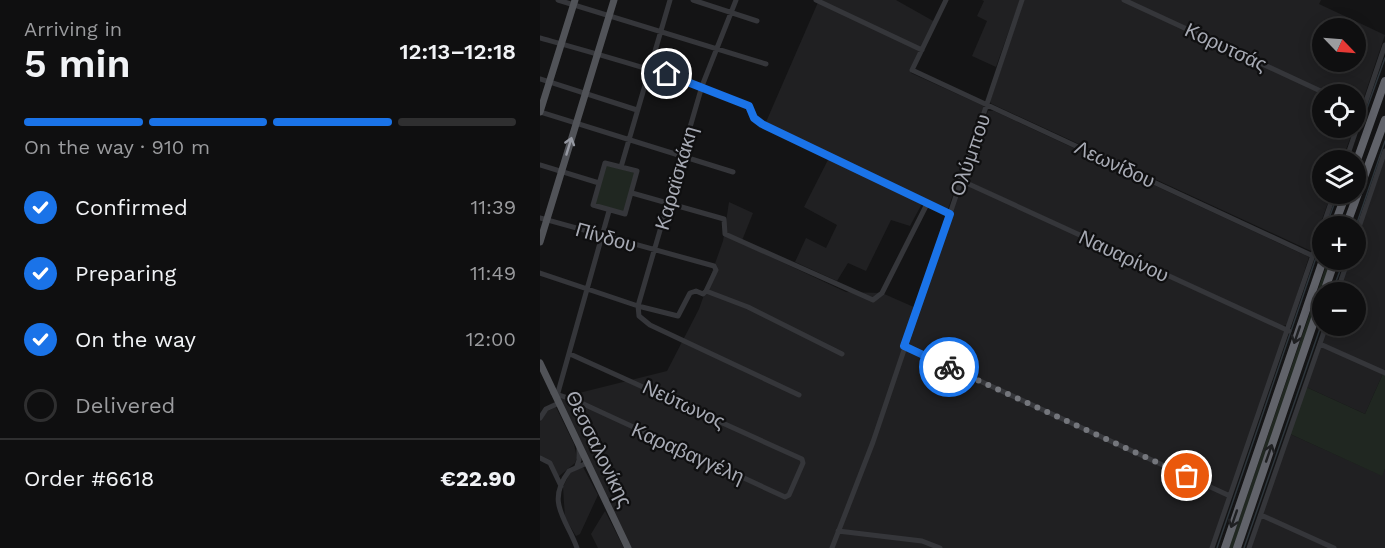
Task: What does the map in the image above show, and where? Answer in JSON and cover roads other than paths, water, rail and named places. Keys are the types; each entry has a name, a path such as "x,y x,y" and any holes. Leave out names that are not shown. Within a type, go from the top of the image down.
{"highway":[{"path":"1361,150 1385,81"},
{"path":"1350,216 1385,120"},
{"path":"1225,548 1320,270"},
{"path":"1237,548 1312,326"}],"main road":[{"path":"540,242 543,219 561,170 614,0"},
{"path":"540,112 575,2"},
{"name":"Θεσσαλονίκης","path":"540,363 628,548"}],"street":[{"path":"558,0 575,2 766,64"},
{"path":"621,167 670,0"},
{"path":"693,0 757,21"},
{"name":"Καραϊσκάκη","path":"638,306 656,251 702,86 736,0"},
{"path":"816,0 922,50 946,0"},
{"name":"Ολύμπου","path":"832,548 862,472 1022,0"},
{"name":"Κορυτσάς","path":"1124,0 1312,87"},
{"path":"540,38 597,56 649,68 702,86 749,106 754,118 762,124 950,214"},
{"path":"1366,102 1385,45"},
{"name":"Λεωνίδου","path":"922,50 912,70 916,73 1312,256"},
{"path":"540,79 637,110"},
{"path":"540,112 733,172"},
{"path":"1363,216 1385,151"},
{"path":"604,164 621,167 637,171 625,214 593,205 604,164"},
{"path":"540,165 599,183"},
{"name":"Ναυαρίνου","path":"960,180 1289,331"},
{"path":"632,193 717,217 726,221 725,234 873,300 882,293 927,204"},
{"path":"540,418 556,397 609,211"},
{"name":"Πίνδου","path":"543,219 715,266 706,291"},
{"path":"1212,548 1312,259"},
{"path":"540,273 638,306 678,316 692,292 703,294 706,291 748,307 842,354"},
{"path":"638,306 639,316 651,325 799,395"},
{"path":"1250,548 1323,336"},
{"path":"1320,344 1385,373"},
{"path":"904,346 1230,496"},
{"name":"Νεύτωνος","path":"570,354 804,462 789,495"},
{"name":"Καραβαγγέλη","path":"556,397 785,497 789,495"},
{"path":"577,466 578,444"},
{"path":"540,458 550,463 561,486"},
{"path":"577,548 559,510 561,486 569,471 587,463"},
{"path":"1261,515 1334,548"},
{"path":"838,531 922,541 940,548"}],"waterway":[{"path":"1366,111 1385,58"},
{"path":"1359,216 1385,141"},
{"path":"1330,216 1334,204"},
{"path":"1217,548 1312,269"},
{"path":"1336,282 1340,270"},
{"path":"1244,548 1317,336"}]}
